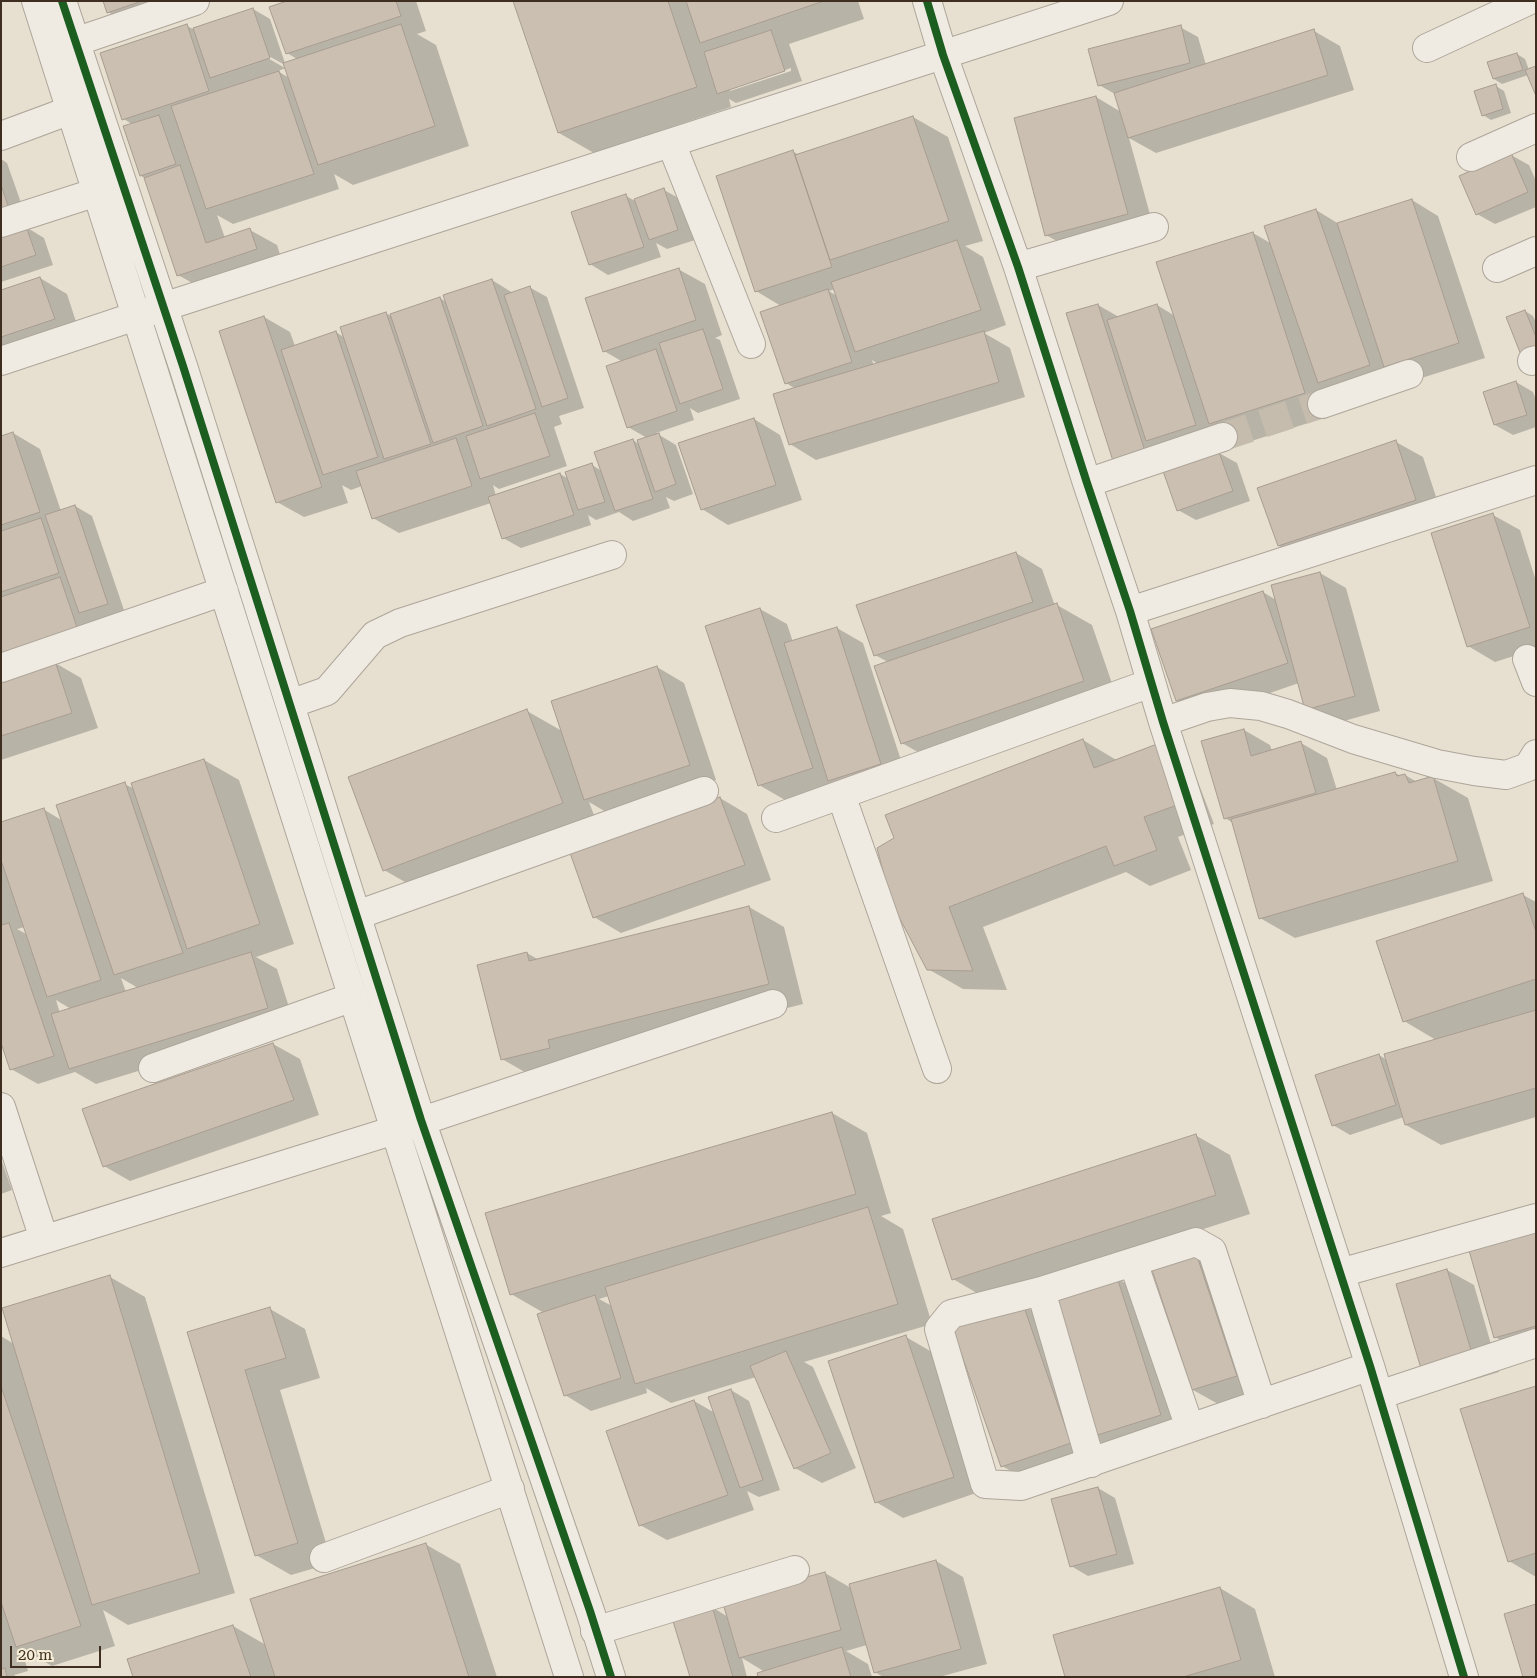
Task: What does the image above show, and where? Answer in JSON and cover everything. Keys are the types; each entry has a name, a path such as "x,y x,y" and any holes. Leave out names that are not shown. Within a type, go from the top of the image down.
{"street":[{"path":"36,1 569,1677"},
{"path":"62,1 163,307 421,1120 611,1677"},
{"path":"75,42 195,1"},
{"path":"927,1 1018,267 1130,611 1163,722 1370,1366 1464,1677"},
{"path":"1,361 1109,1"},
{"path":"1427,48 1528,1"},
{"path":"1,136 71,110"},
{"path":"1471,157 1536,128"},
{"path":"671,143 751,344"},
{"path":"1,223 97,192"},
{"path":"1018,267 1154,227"},
{"path":"1497,268 1536,251"},
{"path":"1322,404 1409,374"},
{"path":"1087,483 1223,437"},
{"path":"1130,611 1536,480"},
{"path":"290,704 327,691 375,635 400,623 612,555"},
{"path":"1,668 224,590"},
{"path":"776,818 1152,683"},
{"path":"1163,722 1207,707 1230,703 1261,706 1288,714 1353,739 1437,764 1474,771 1506,775 1528,767 1536,754"},
{"path":"357,915 704,791"},
{"path":"841,794 937,1069"},
{"path":"153,1068 354,997"},
{"path":"1,1252 395,1130 773,1004"},
{"path":"1,1107 44,1239"},
{"path":"1340,1273 1536,1218"},
{"path":"1262,1404 1212,1251 1196,1242 1042,1291 951,1314 939,1329 985,1484 1021,1486 1091,1463 1190,1428 1262,1404 1370,1366"},
{"path":"1133,1262 1190,1428"},
{"path":"1042,1291 1091,1463"},
{"path":"456,1320 487,1311"},
{"path":"1379,1395 1536,1343"},
{"path":"324,1558 510,1489"},
{"path":"596,1631 795,1570"}],"building":[{"path":"103,1 142,1 107,13"},
{"path":"287,1 396,1 401,16 286,54 269,7"},
{"path":"513,1 668,1 697,87 558,133"},
{"path":"686,1 824,1 700,43"},
{"path":"253,8 270,58 210,78 193,28"},
{"path":"187,24 209,91 122,120 100,53"},
{"path":"401,24 435,126 318,165 283,63"},
{"path":"1181,25 1190,63 1098,86 1088,49"},
{"path":"1314,29 1328,75 1128,138 1114,93"},
{"path":"771,30 785,71 717,94 704,52"},
{"path":"1517,53 1523,70 1493,79 1487,62"},
{"path":"1536,66 1536,96 1525,70"},
{"path":"279,71 314,174 206,209 171,106"},
{"path":"1496,84 1503,109 1482,116 1474,91"},
{"path":"1096,96 1128,214 1045,236 1014,118"},
{"path":"159,115 176,164 140,176 123,126"},
{"path":"913,116 949,221 830,260 795,155"},
{"path":"793,150 832,267 755,292 716,176"},
{"path":"1511,153 1528,192 1476,215 1459,176"},
{"path":"180,165 206,243 250,228 257,249 177,276 144,178"},
{"path":"1,185 9,208 1,210"},
{"path":"664,188 678,230 649,240 634,199"},
{"path":"626,194 644,247 589,265 571,212"},
{"path":"1412,199 1459,343 1384,367 1337,223"},
{"path":"1316,209 1370,365 1318,383 1264,226"},
{"path":"26,226 36,255 1,267 1,234"},
{"path":"1253,232 1305,393 1209,424 1156,262"},
{"path":"957,240 981,310 855,352 831,282"},
{"path":"679,268 696,320 603,352 585,298"},
{"path":"40,277 55,319 1,337 1,290"},
{"path":"492,279 536,409 487,426 443,295"},
{"path":"530,286 568,398 542,407 504,295"},
{"path":"828,289 852,362 785,384 760,312"},
{"path":"440,297 483,426 433,443 390,314"},
{"path":"1098,304 1145,451 1113,461 1066,313"},
{"path":"1157,304 1196,425 1146,441 1107,320"},
{"path":"1525,310 1536,337 1536,349 1521,355 1506,317"},
{"path":"386,312 431,444 384,459 340,327"},
{"path":"264,316 322,487 276,503 219,331"},
{"path":"703,329 723,389 680,404 659,343"},
{"path":"336,331 378,457 323,475 281,350"},
{"path":"984,331 999,382 789,445 773,394"},
{"path":"656,349 677,411 627,428 606,366"},
{"path":"1516,381 1527,415 1494,425 1483,392"},
{"path":"535,413 550,456 480,479 466,436"},
{"path":"754,418 776,485 701,510 678,443"},
{"path":"13,432 40,512 1,525 1,436"},
{"path":"659,433 676,484 655,492 637,440"},
{"path":"456,438 472,486 372,519 356,471"},
{"path":"633,439 653,499 615,511 594,452"},
{"path":"1396,440 1416,500 1278,546 1257,488"},
{"path":"1219,452 1233,491 1177,511 1163,471"},
{"path":"592,463 605,502 578,510 565,472"},
{"path":"560,473 574,515 502,539 488,497"},
{"path":"75,505 108,604 79,613 45,515"},
{"path":"1493,513 1530,627 1467,647 1431,533"},
{"path":"41,518 59,573 1,592 1,531"},
{"path":"1016,552 1033,602 874,656 856,605"},
{"path":"1320,572 1355,696 1305,710 1271,585"},
{"path":"60,577 79,633 1,659 1,597"},
{"path":"1263,591 1288,663 1176,701 1151,629"},
{"path":"1057,603 1084,681 901,744 874,666"},
{"path":"760,608 813,768 758,786 705,626"},
{"path":"837,627 881,764 828,781 784,643"},
{"path":"55,661 72,713 1,736 1,679"},
{"path":"657,666 690,765 584,800 551,701"},
{"path":"527,709 563,803 383,871 348,777"},
{"path":"1244,729 1251,756 1301,741 1316,793 1224,819 1201,741"},
{"path":"1083,739 1094,768 1157,744 1180,804 1144,817 1157,850 1114,866 1106,846 949,907 973,971 927,970 891,902 877,848 894,838 885,815"},
{"path":"204,759 260,924 187,949 131,783"},
{"path":"1395,772 1397,776 1405,774 1409,783 1433,776 1458,861 1259,919 1231,819"},
{"path":"125,782 183,953 114,975 56,805"},
{"path":"720,797 745,865 593,918 569,850"},
{"path":"44,808 101,980 47,997 1,860 1,822"},
{"path":"1523,893 1536,932 1536,979 1403,1022 1376,941"},
{"path":"749,906 769,984 548,1040 550,1048 501,1060 477,965 527,952 529,961"},
{"path":"9,923 54,1056 10,1070 1,1043 1,925"},
{"path":"251,952 268,1008 69,1069 51,1014"},
{"path":"1536,1010 1536,1088 1405,1125 1384,1054"},
{"path":"273,1043 294,1100 103,1167 82,1109"},
{"path":"1379,1054 1396,1105 1332,1126 1315,1075"},
{"path":"832,1112 856,1194 510,1295 485,1213"},
{"path":"1196,1134 1216,1195 952,1280 932,1219"},
{"path":"868,1207 898,1304 635,1384 605,1287"},
{"path":"1536,1228 1536,1326 1494,1338 1468,1247"},
{"path":"1196,1253 1237,1376 1192,1390 1151,1267"},
{"path":"1447,1269 1473,1357 1422,1372 1396,1284"},
{"path":"110,1275 200,1573 92,1605 2,1308"},
{"path":"1117,1277 1161,1415 1091,1437 1046,1299"},
{"path":"595,1295 621,1378 564,1396 537,1314"},
{"path":"1023,1304 1071,1443 1001,1467 952,1327"},
{"path":"270,1307 286,1358 245,1370 298,1543 255,1556 187,1332"},
{"path":"906,1335 954,1477 875,1503 828,1361"},
{"path":"786,1351 831,1453 794,1469 750,1366"},
{"path":"1,1386 81,1626 16,1647 1,1602"},
{"path":"1536,1386 1536,1553 1508,1562 1460,1409"},
{"path":"731,1389 763,1480 740,1488 708,1397"},
{"path":"694,1400 728,1495 639,1526 606,1431"},
{"path":"1098,1487 1117,1554 1070,1567 1051,1499"},
{"path":"426,1543 469,1677 275,1677 250,1599"},
{"path":"936,1560 961,1649 874,1673 849,1584"},
{"path":"825,1572 841,1630 739,1658 722,1600"},
{"path":"1220,1587 1241,1660 1183,1677 1065,1677 1053,1635"},
{"path":"1536,1604 1536,1677 1523,1677 1504,1614"},
{"path":"712,1606 733,1677 690,1677 672,1618"},
{"path":"233,1625 251,1677 133,1677 127,1659"},
{"path":"842,1647 851,1677 758,1677 757,1673"},
{"path":"5,1668 7,1677 1,1677 1,1669"}],"tunnel":[{"path":"1223,437 1322,404"}],"cycle path":[{"path":"62,1 183,366 421,1120 611,1677"},
{"path":"927,1 943,55 1018,267 1130,611 1163,722 1370,1366 1464,1677"}]}
